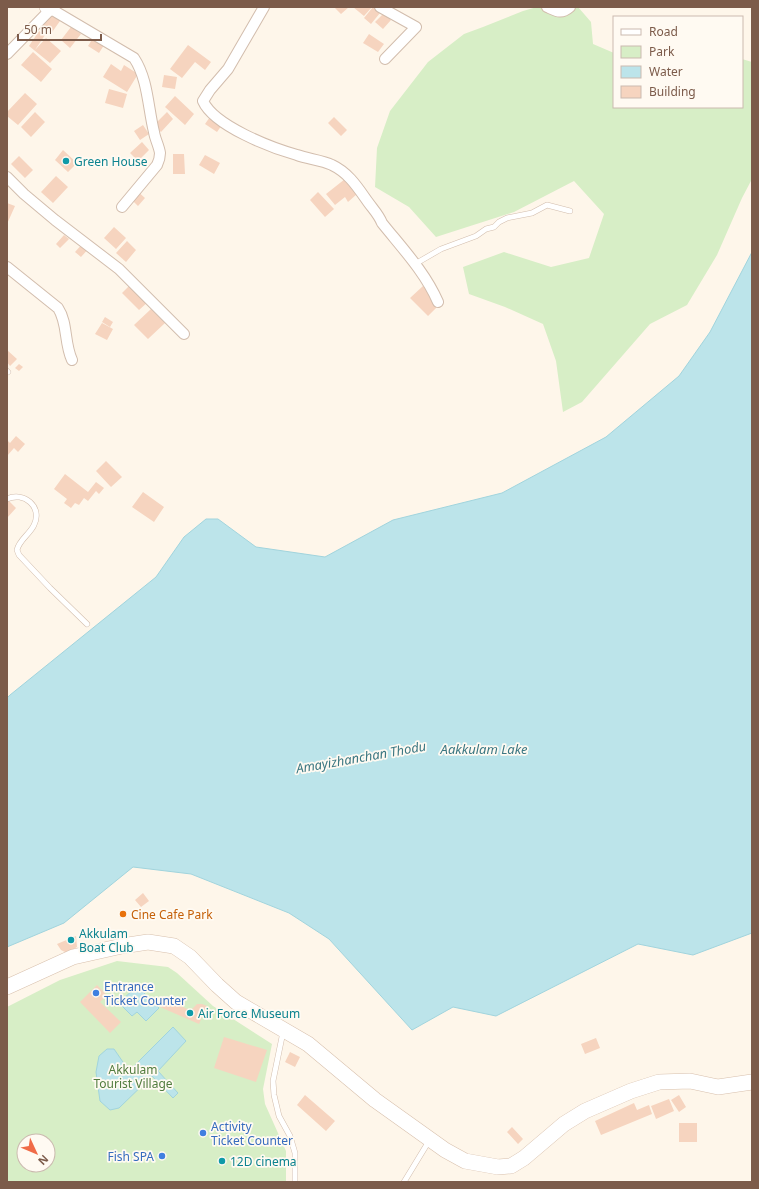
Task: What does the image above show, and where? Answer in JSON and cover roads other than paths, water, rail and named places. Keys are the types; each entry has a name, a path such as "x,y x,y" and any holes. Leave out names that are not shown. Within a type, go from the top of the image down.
{"main road":[{"path":"7,987 73,957 148,942 174,946 190,957 236,1002 308,1044 375,1100 430,1140 465,1161 498,1167 511,1166 524,1158 564,1124 585,1111 631,1091 658,1082 690,1082 718,1087 752,1082"}],"street":[{"path":"264,7 236,55 203,101 206,108 232,128 250,138 295,155 332,165 342,171 353,181 379,216 382,223 415,264 438,302"},
{"path":"380,7 416,27 385,59"},
{"path":"547,7 558,12 565,12 570,7"},
{"path":"7,54 50,8 134,58 139,66 146,91 154,133 160,152 157,165 122,206"},
{"path":"7,177 24,194 55,220 119,269 184,334"},
{"path":"7,267 58,308 62,314 68,352 72,360"}],"lane":[{"path":"415,264 440,249 476,236 486,229 494,227 499,222 507,218 532,213 547,205 570,211"},
{"path":"7,499 11,497 23,497 30,500 36,512 35,523 30,532 18,544 17,550 19,555 87,624"},
{"path":"283,1029 273,1081 274,1095 279,1116 290,1136 295,1153 294,1182"},
{"path":"404,1182 430,1140"}],"water":[{"name":"Aakkulam Lake","path":"752,252 752,933 693,955 638,944 496,1016 453,1007 412,1030 329,939 289,913 191,874 133,867 64,923 7,947 7,698 10,695 156,577 184,537 206,519 218,519 256,547 325,557 393,520 502,493 606,437 679,376 710,332"},
{"path":"137,986 159,1008 146,1021 137,1012 132,1016 119,1003"},
{"path":"173,1027 186,1041 158,1071 178,1093 173,1098 152,1076 119,1108 110,1110 100,1101 96,1072 99,1056 107,1049 114,1049 125,1065 132,1068"}],"place":[{"name":"Green House","path":"66,161"},
{"name":"Cine Cafe Park","path":"123,914"},
{"name":"Akkulam Boat Club","path":"71,940"},
{"name":"Entrance Ticket Counter","path":"96,993"},
{"name":"Air Force Museum","path":"190,1013"},
{"name":"Activity Ticket Counter","path":"203,1133"},
{"name":"Fish SPA","path":"162,1156"},
{"name":"12D cinema","path":"222,1161"}],"water label":[{"name":"Amayizhanchan Thodu","path":"361,757"}],"park label":[{"name":"Akkulam Tourist Village","path":"133,1076"}]}
